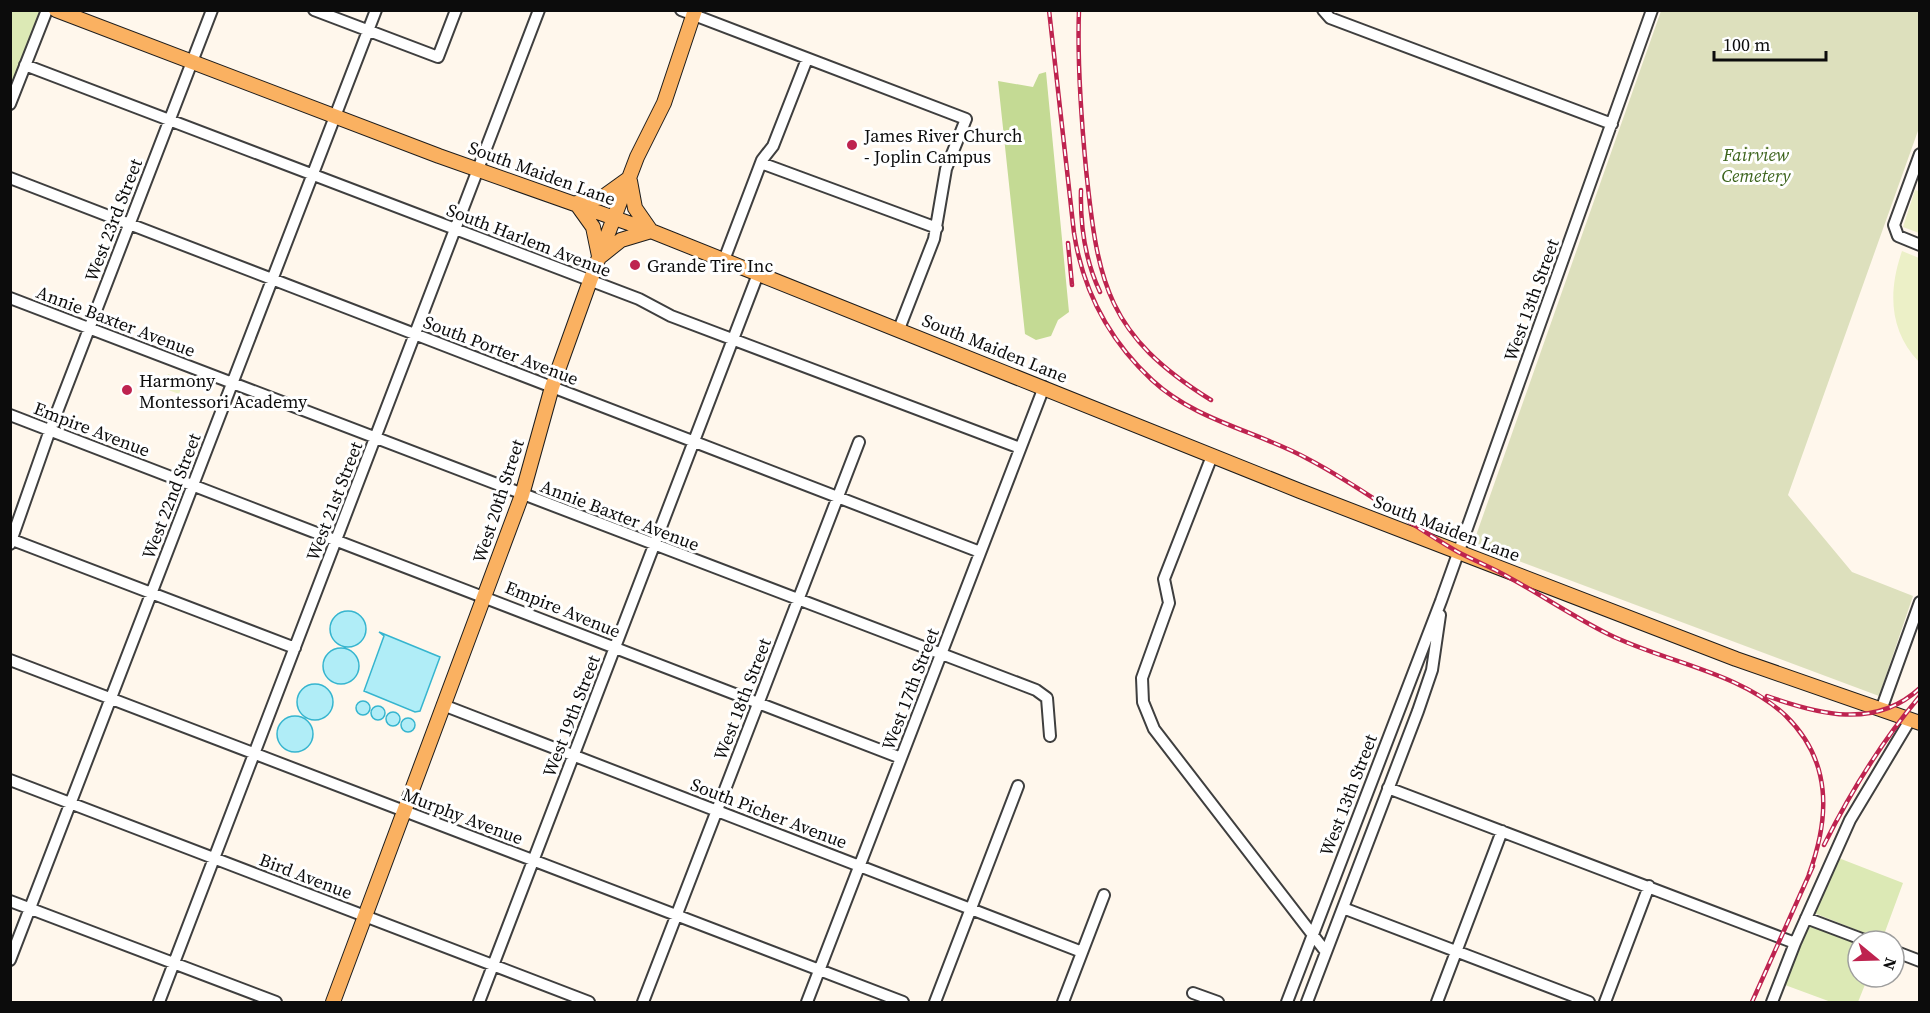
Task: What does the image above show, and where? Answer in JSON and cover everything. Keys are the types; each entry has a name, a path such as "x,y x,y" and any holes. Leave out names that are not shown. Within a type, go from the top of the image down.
{"main road":[{"name":"South Maiden Lane","path":"56,10 334,116 651,231 1458,552 1736,659 1915,721"},
{"name":"West 20th Street","path":"333,1002 522,495 552,387 590,281 630,178 664,103 690,12"},
{"path":"630,178 633,202 651,231 621,240 599,258 593,227 575,203 603,197 630,178"}],"street":[{"path":"10,104 47,10"},
{"name":"West 23rd Street","path":"11,541 50,430 212,10"},
{"path":"314,10 438,57 456,10"},
{"name":"West 22nd Street","path":"10,960 376,10"},
{"name":"West 21st Street","path":"159,1002 539,10"},
{"path":"1323,10 1330,18 1612,124"},
{"name":"West 13th Street","path":"1287,1002 1441,601 1652,10"},
{"path":"690,12 966,119 946,170 937,228 898,329"},
{"path":"724,260 761,163 773,146 807,58"},
{"name":"South Harlem Avenue","path":"25,65 645,301 667,315 1020,448"},
{"path":"1920,154 1894,225 1895,232 1920,244"},
{"path":"761,163 937,228"},
{"name":"South Porter Avenue","path":"10,178 980,552"},
{"name":"West 19th Street","path":"479,1002 758,274"},
{"name":"Annie Baxter Avenue","path":"10,298 1043,694 1048,705 1050,736"},
{"name":"West 17th Street","path":"807,1002 1044,387"},
{"name":"Empire Avenue","path":"10,415 484,595 901,758"},
{"name":"West 18th Street","path":"643,1002 859,442"},
{"path":"1212,456 1164,579 1169,603 1142,685 1146,713 1154,729 1326,952"},
{"path":"11,541 295,648"},
{"name":"West 13th Street","path":"1307,1002 1432,670 1441,601"},
{"path":"1881,710 1920,602"},
{"name":"Murphy Avenue","path":"10,660 903,1002"},
{"name":"South Picher Avenue","path":"443,705 1082,952"},
{"path":"1772,1002 1794,943 1850,820 1915,721"},
{"path":"1375,770 1392,777"},
{"name":"Bird Avenue","path":"10,780 589,1002"},
{"path":"935,1002 1018,786"},
{"path":"1388,788 1794,943"},
{"path":"1365,796 1382,804"},
{"path":"1437,1002 1502,831"},
{"path":"1348,841 1366,848"},
{"path":"1339,866 1356,873"},
{"path":"1605,1002 1649,886"},
{"path":"1063,1002 1104,895"},
{"path":"10,901 276,1002"},
{"path":"1322,911 1341,912 1589,1002"},
{"path":"1806,918 1846,933"},
{"path":"1302,963 1320,970"},
{"path":"1192,993 1218,1002"}],"green space":[{"path":"11,11 40,12 11,91"},
{"name":"Fairview Cemetery","path":"1661,11 1919,11 1919,128 1788,495 1852,572 1913,596 1879,696 1473,544"},
{"path":"1046,72 1069,312 1058,320 1051,336 1036,340 1025,334 998,81 1033,87 1039,74"},
{"path":"1915,190 1919,191 1919,233 1903,227"},
{"path":"1902,251 1919,258 1919,362 1902,337 1894,310 1893,296 1897,266"},
{"path":"168,374 184,380 179,394 163,388"},
{"path":"1836,857 1903,883 1886,929 1854,929 1814,913"},
{"path":"1809,925 1846,938 1846,989 1863,989 1858,1002 1831,1002 1785,985"}],"water":[{"path":"348,611 360,617 366,629 360,641 348,647 336,641 330,629 336,617"},
{"path":"379,632 440,657 420,711 415,712 364,691 384,636"},
{"path":"341,648 353,654 359,666 353,678 341,684 329,678 323,666 329,654"},
{"path":"315,684 327,690 333,702 327,714 315,720 303,714 297,702 303,690"},
{"path":"363,701 368,703 370,708 368,713 363,715 358,713 356,708 358,703"},
{"path":"378,706 383,708 385,713 383,718 378,720 373,718 371,713 373,708"},
{"path":"393,712 398,714 400,719 398,724 393,726 388,724 386,719 388,714"},
{"path":"295,716 307,722 313,734 307,746 295,752 283,746 277,734 283,722"},
{"path":"408,718 413,720 415,725 413,730 408,732 403,730 401,725 403,720"}],"railway":[{"path":"1049,10 1078,254 1100,313 1137,365 1169,394 1188,406 1308,459 1458,552 1504,574 1608,634 1724,678 1767,701 1786,716 1801,733 1812,752 1819,771 1823,790 1821,832 1809,874"},
{"path":"1079,10 1080,90 1086,169 1096,245 1103,276 1114,304 1129,329 1149,353 1176,376 1211,400"},
{"path":"1081,190 1084,242 1100,292"},
{"path":"1068,243 1072,285"},
{"path":"1767,696 1826,712 1865,714 1884,710 1903,701 1920,688"},
{"path":"1824,845 1868,768 1920,696"},
{"path":"1752,1002 1813,866"}],"place":[{"name":"James River Church - Joplin Campus","path":"852,145"},
{"name":"Grande Tire Inc","path":"635,265"},
{"name":"Harmony Montessori Academy","path":"127,390"}]}
